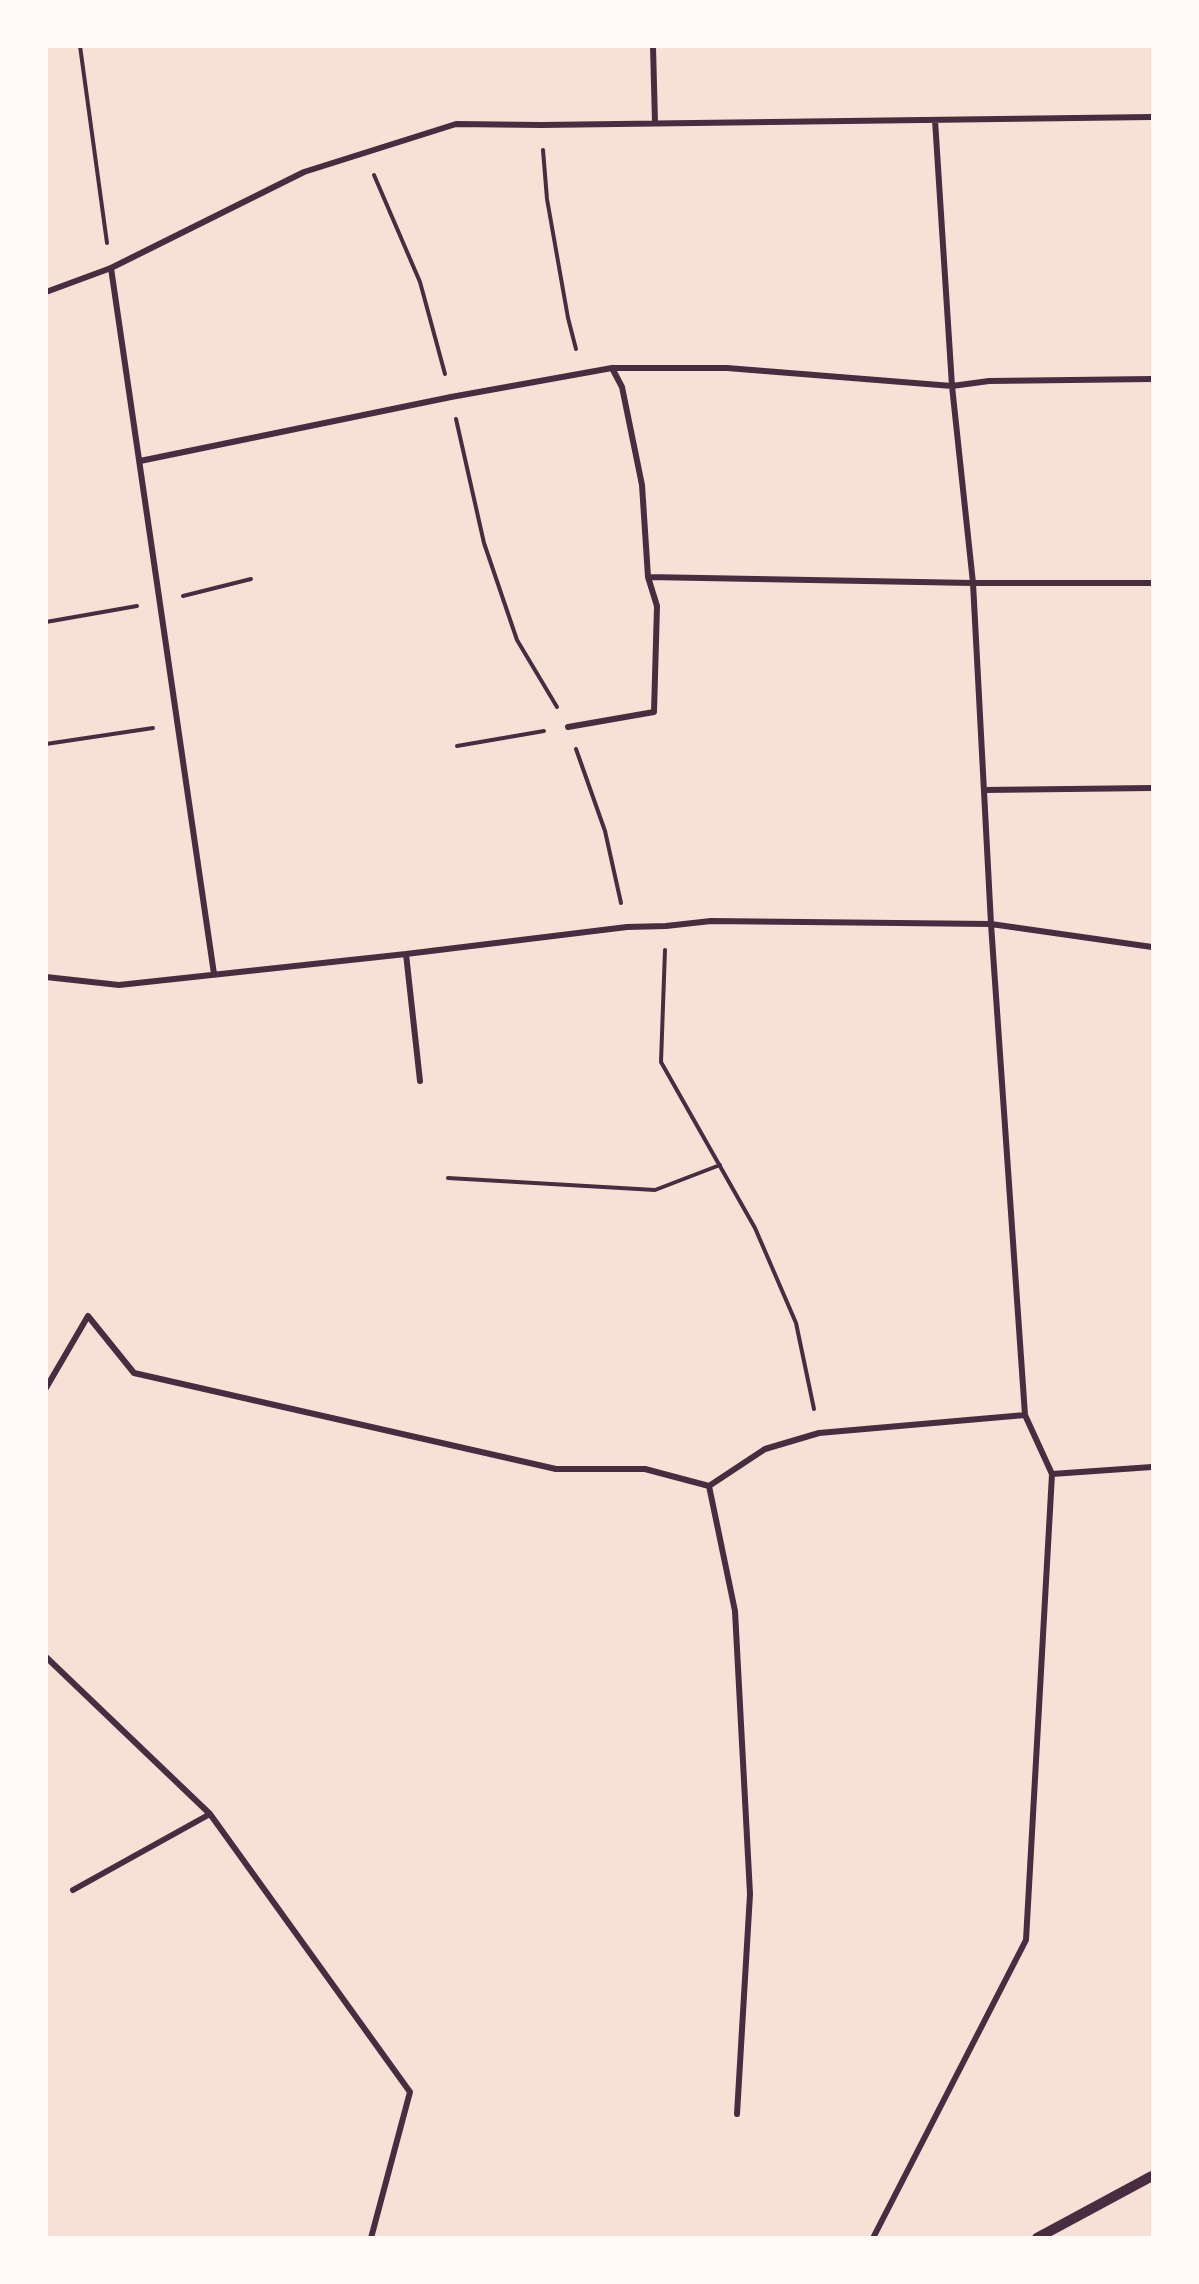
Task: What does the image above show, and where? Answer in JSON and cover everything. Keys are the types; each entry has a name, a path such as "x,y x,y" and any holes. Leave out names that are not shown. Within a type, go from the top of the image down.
{"street":[{"path":"653,46 655,123"},
{"path":"46,292 111,268 304,172 456,124 541,125 1152,117"},
{"path":"873,2238 1026,1940 1052,1474 1025,1415 991,924 973,583 952,386 934,120"},
{"path":"111,268 214,974"},
{"path":"140,461 451,397 612,368 727,368 952,386 990,381 1152,379"},
{"path":"568,727 654,711 657,606 648,577 642,484 622,387 612,368"},
{"path":"648,577 1152,584"},
{"path":"984,790 1152,788"},
{"path":"46,977 119,985 627,927 666,927 711,921 991,924 1152,947"},
{"path":"406,954 420,1081"},
{"path":"46,1388 88,1316 134,1373 556,1469 645,1469 710,1486 765,1449 819,1433 1025,1415"},
{"path":"1052,1474 1152,1467"},
{"path":"710,1486 735,1611 750,1894 748,1947 741,2011 737,2114"},
{"path":"46,1657 210,1814 410,2092 371,2238"},
{"path":"73,1890 210,1814"},
{"path":"1037,2238 1152,2176"}],"path":[{"path":"80,46 111,268"},
{"path":"541,125 548,199 568,318 582,373"},
{"path":"364,153 420,282 451,397 484,543 517,640 568,727 605,831 627,927"},
{"path":"46,744 178,724"},
{"path":"457,746 568,727"},
{"path":"666,927 661,1062 755,1228 796,1323 819,1433"},
{"path":"448,1178 655,1190 720,1165"}]}
